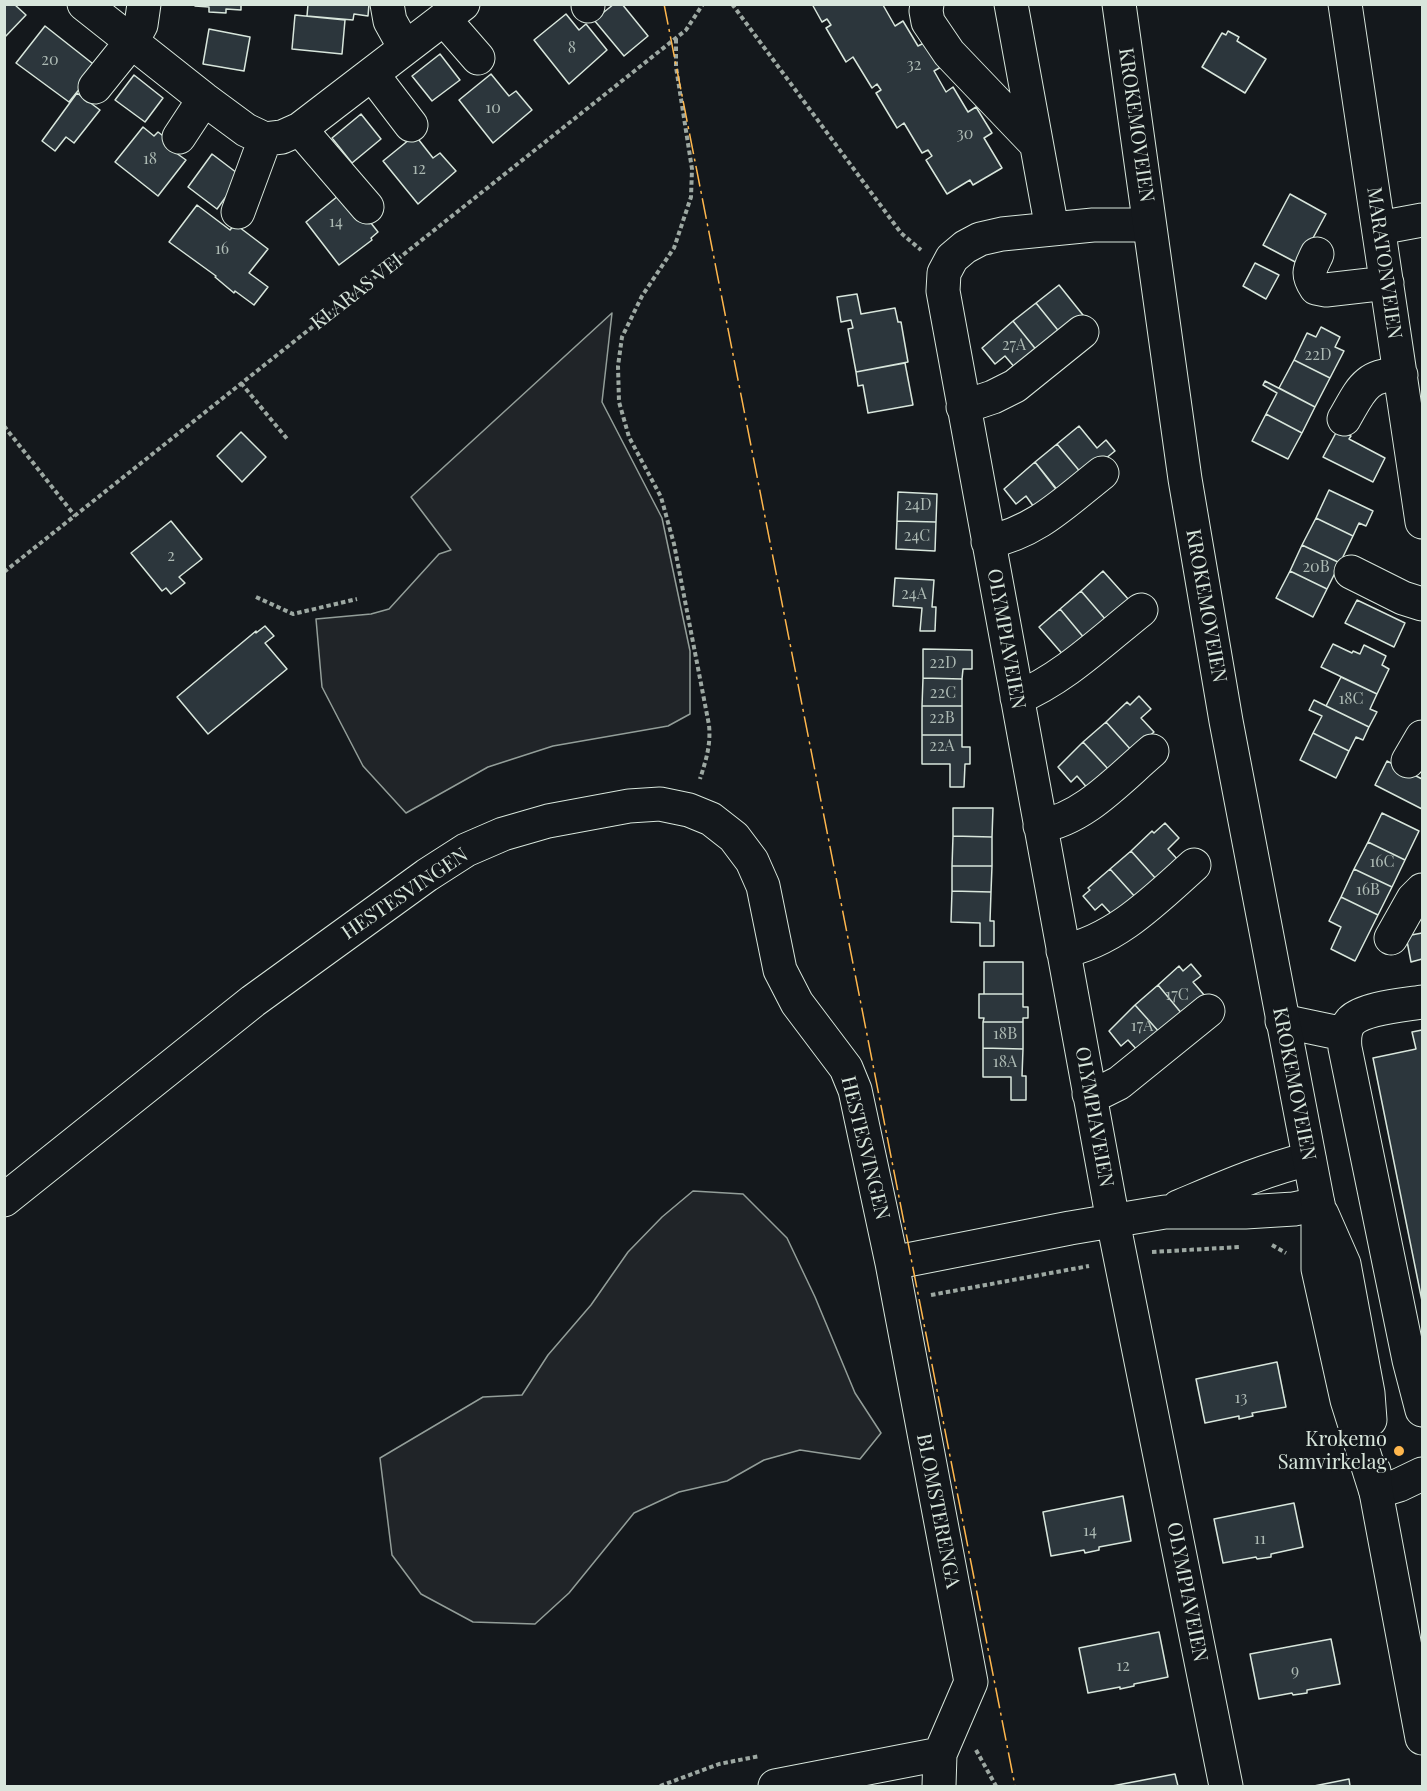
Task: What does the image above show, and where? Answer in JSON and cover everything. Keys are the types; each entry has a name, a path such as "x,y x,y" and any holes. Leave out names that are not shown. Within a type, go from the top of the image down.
{"street":[{"path":"84,4 204,99 246,130 265,139 282,137 300,129 454,12 478,58"},
{"path":"95,87 132,41 141,25 144,4"},
{"path":"387,4 390,21 405,48"},
{"path":"927,4 928,22 949,53 1036,144"},
{"path":"1011,4 1052,229"},
{"name":"KROKEMOVEIEN","path":"1119,4 1185,479 1226,721 1318,1204 1344,1264 1368,1393 1376,1492 1422,1738"},
{"name":"MARATONVEIEN","path":"1345,4 1422,522"},
{"path":"372,74 411,125"},
{"path":"179,137 204,99"},
{"path":"300,129 367,207"},
{"path":"238,212 265,139"},
{"path":"1379,228 1422,220"},
{"path":"948,266 952,258 965,247 980,239 1002,234 1094,225 1149,225"},
{"path":"1317,254 1310,269 1310,279 1316,288 1326,290 1387,283"},
{"name":"OLYMPIAVEIEN","path":"948,266 944,273 943,291 963,407 1113,1221 1226,1786"},
{"path":"963,407 993,397 1015,386 1082,332"},
{"path":"1344,419 1365,384 1388,374 1401,375"},
{"path":"988,542 1008,538 1035,524 1102,473"},
{"path":"1351,572 1403,598 1422,604"},
{"path":"1017,698 1037,690 1067,669 1141,610"},
{"path":"1040,826 1054,824 1072,817 1152,751"},
{"name":"HESTESVINGEN","path":"4,1200 253,1001 427,874 466,850 503,834 548,821 629,806 660,804 689,810 711,819 734,837 753,861 763,886 780,970 797,1003 846,1068 855,1090 892,1263"},
{"path":"1063,951 1081,947 1124,923 1194,865"},
{"path":"1391,938 1413,899 1422,890"},
{"path":"1422,1002 1358,1015 1349,1023 1344,1034 1345,1048 1416,1359 1422,1410"},
{"path":"1089,1094 1103,1091 1119,1083 1208,1011"},
{"path":"1282,1021 1344,1034"},
{"path":"1165,1212 1237,1182 1309,1159"},
{"path":"892,1263 1165,1212 1245,1212 1294,1209 1318,1204"},
{"name":"BLOMSTERENGA","path":"892,1263 971,1682 940,1754 939,1786"},
{"path":"1376,1492 1399,1485 1422,1474"},
{"path":"775,1786 940,1754"}],"path":[{"name":"KLARAS VEI","path":"4,572 686,30 703,4"},
{"path":"732,4 901,233 915,246 948,266"},
{"path":"676,38 676,67 692,169 691,197 674,248 642,296 622,338 618,366 619,402 629,437 661,497 674,544 709,725 711,741 708,755 689,810"},
{"path":"241,383 288,440"},
{"path":"4,426 75,516"},
{"path":"256,597 293,614 357,598"}],"shaded area":[{"path":"612,313 602,402 662,518 690,651 690,714 668,726 553,746 488,767 406,813 363,766 322,687 316,619 371,614 389,609 439,554 451,550 411,497"},
{"path":"693,1191 743,1194 787,1238 815,1297 855,1393 881,1433 860,1459 800,1450 764,1460 727,1481 679,1492 634,1513 569,1593 535,1624 473,1622 421,1594 392,1555 380,1458 483,1397 522,1395 548,1355 591,1305 628,1252 662,1217"}],"building":[{"path":"4,4 14,4 26,15 4,38"},
{"path":"195,4 241,4 241,10 226,9 226,13 209,12 209,7 195,6"},
{"path":"308,4 369,4 368,16 354,14 353,20 307,16"},
{"path":"614,4 622,4 648,36 624,56 594,20"},
{"path":"812,4 884,4 895,26 903,21 918,46 926,42 941,67 934,71 946,92 953,87 968,112 976,107 992,133 984,138 1002,168 973,185 970,180 947,194 926,160 932,156 928,150 922,153 904,123 897,128 876,93 881,90 877,84 872,88 853,57 846,62 826,28 831,25 827,19 822,22"},
{"path":"566,14 579,30 586,24 607,50 569,84 534,40"},
{"path":"295,15 345,20 342,54 292,49"},
{"path":"45,26 97,67 69,102 16,63"},
{"path":"209,29 250,37 244,71 203,64"},
{"path":"1228,31 1239,37 1237,41 1266,59 1245,93 1202,67 1222,33 1226,35"},
{"path":"440,54 460,80 432,101 412,76"},
{"path":"491,74 509,96 516,91 532,110 493,143 459,100"},
{"path":"134,75 163,98 145,122 115,100"},
{"path":"77,93 100,110 74,143 66,137 55,151 42,141"},
{"path":"361,114 381,139 352,163 332,138"},
{"path":"143,127 154,136 158,132 175,145 172,150 186,160 158,196 115,162"},
{"path":"415,135 433,158 440,153 456,171 418,204 383,161"},
{"path":"212,154 241,176 217,209 188,187"},
{"path":"1290,194 1326,214 1299,264 1263,245"},
{"path":"338,196 363,213 378,232 371,238 372,240 339,265 306,222"},
{"path":"197,205 230,230 235,224 268,249 249,273 268,287 254,305 235,291 234,293 216,276 169,242"},
{"path":"1255,263 1279,275 1266,299 1243,286"},
{"path":"1059,285 1083,315 1061,334 1036,303"},
{"path":"857,294 861,314 895,308 898,322 901,322 908,362 856,372 848,329 853,328 851,320 841,322 837,297"},
{"path":"1036,303 1061,334 1038,352 1013,321"},
{"path":"1013,321 1038,352 1016,369 1005,356 995,364 982,348"},
{"path":"1321,327 1340,337 1335,347 1344,351 1330,378 1294,360 1307,333 1316,337"},
{"path":"1294,360 1330,378 1315,407 1279,388"},
{"path":"905,363 913,405 868,413 863,385 858,386 856,372"},
{"path":"1265,381 1315,407 1302,433 1266,414 1277,393 1263,385"},
{"path":"1266,414 1302,433 1288,459 1252,441"},
{"path":"1079,426 1097,448 1106,440 1115,451 1105,459 1102,457 1082,474 1057,444"},
{"path":"1338,429 1351,436 1349,439 1385,458 1373,482 1323,457"},
{"path":"241,432 266,457 242,482 217,456"},
{"path":"1057,444 1082,474 1062,497 1035,462"},
{"path":"1035,462 1059,492 1036,510 1026,496 1016,504 1004,489"},
{"path":"1329,490 1373,511 1366,526 1359,523 1353,536 1316,518"},
{"path":"898,492 937,494 936,522 897,521"},
{"path":"1316,518 1353,536 1340,563 1302,545"},
{"path":"171,521 202,559 179,577 185,583 171,594 166,588 162,591 131,553"},
{"path":"897,521 936,522 935,551 896,549"},
{"path":"1302,545 1340,563 1327,589 1290,571"},
{"path":"1103,571 1129,600 1106,620 1081,591"},
{"path":"1290,571 1327,589 1313,617 1276,598"},
{"path":"895,578 934,580 932,607 936,607 935,631 920,631 922,608 893,606"},
{"path":"1081,591 1106,620 1085,639 1060,609"},
{"path":"1357,600 1405,623 1394,647 1345,623"},
{"path":"1060,609 1085,639 1065,657 1039,627"},
{"path":"265,626 274,636 265,643 287,669 208,734 177,697"},
{"path":"1333,644 1352,653 1353,651 1360,654 1364,645 1386,656 1382,665 1389,669 1377,694 1321,667"},
{"path":"923,649 972,650 972,669 963,669 962,679 923,678"},
{"path":"1341,677 1377,694 1370,709 1377,712 1369,727 1326,706"},
{"path":"923,678 962,679 962,706 922,706"},
{"path":"1139,696 1151,709 1141,718 1154,732 1132,751 1106,722 1127,702 1130,705"},
{"path":"1314,700 1369,727 1363,740 1356,737 1349,751 1313,733 1322,716 1309,710"},
{"path":"922,706 962,706 962,735 922,735"},
{"path":"1106,722 1132,751 1110,771 1083,742"},
{"path":"1313,733 1349,751 1336,778 1300,760"},
{"path":"922,735 962,735 962,747 970,747 970,764 965,764 964,787 950,787 950,764 922,764"},
{"path":"1083,742 1110,771 1089,790 1077,776 1071,782 1058,767"},
{"path":"1387,761 1422,779 1422,809 1375,785"},
{"path":"953,808 993,808 992,837 953,836"},
{"path":"1382,813 1419,831 1405,860 1368,842"},
{"path":"1165,823 1179,838 1168,849 1179,861 1157,880 1131,851 1152,831 1154,833"},
{"path":"953,836 992,837 992,866 952,866"},
{"path":"1368,842 1405,860 1392,887 1354,869"},
{"path":"1131,851 1157,880 1137,899 1110,869"},
{"path":"952,866 992,866 991,892 952,891"},
{"path":"1110,869 1137,899 1115,918 1102,904 1095,910 1083,896 1090,890 1088,888"},
{"path":"1354,869 1392,887 1378,915 1341,897"},
{"path":"952,891 991,892 990,921 994,921 994,946 980,946 980,923 951,922"},
{"path":"1341,897 1378,915 1355,961 1331,949 1341,927 1329,921"},
{"path":"1422,933 1422,959 1411,962 1406,936"},
{"path":"984,962 1023,962 1023,994 984,994"},
{"path":"1191,964 1201,976 1193,982 1205,996 1183,1015 1158,985 1179,966 1183,971"},
{"path":"1158,985 1183,1015 1161,1034 1135,1005"},
{"path":"979,994 1023,994 1023,1007 1028,1007 1028,1018 1023,1018 1023,1022 983,1022 984,1018 979,1018"},
{"path":"1135,1005 1161,1034 1139,1052 1128,1040 1121,1046 1109,1031"},
{"path":"983,1022 1023,1022 1023,1049 983,1048"},
{"path":"1422,1030 1422,1301 1373,1058 1416,1049 1412,1032"},
{"path":"983,1048 1023,1049 1022,1076 1026,1076 1026,1100 1011,1100 1011,1077 983,1077"},
{"path":"1277,1362 1286,1407 1252,1413 1253,1416 1239,1419 1239,1416 1205,1423 1196,1379"},
{"path":"1123,1496 1131,1541 1099,1547 1099,1550 1085,1553 1084,1550 1051,1556 1043,1512"},
{"path":"1294,1503 1303,1547 1271,1554 1271,1557 1257,1559 1256,1557 1223,1563 1214,1519"},
{"path":"1159,1632 1168,1677 1120,1689 1120,1687 1088,1693 1079,1648"},
{"path":"1331,1639 1340,1684 1307,1690 1307,1693 1293,1695 1292,1693 1259,1699 1250,1654"},
{"path":"1175,1774 1178,1786 1112,1786"},
{"path":"1349,1779 1350,1786 1314,1786"}],"power":[{"path":"664,4 1015,1786"}],"place":[{"name":"Krokemo Samvirkelag","path":"1399,1451"}]}
